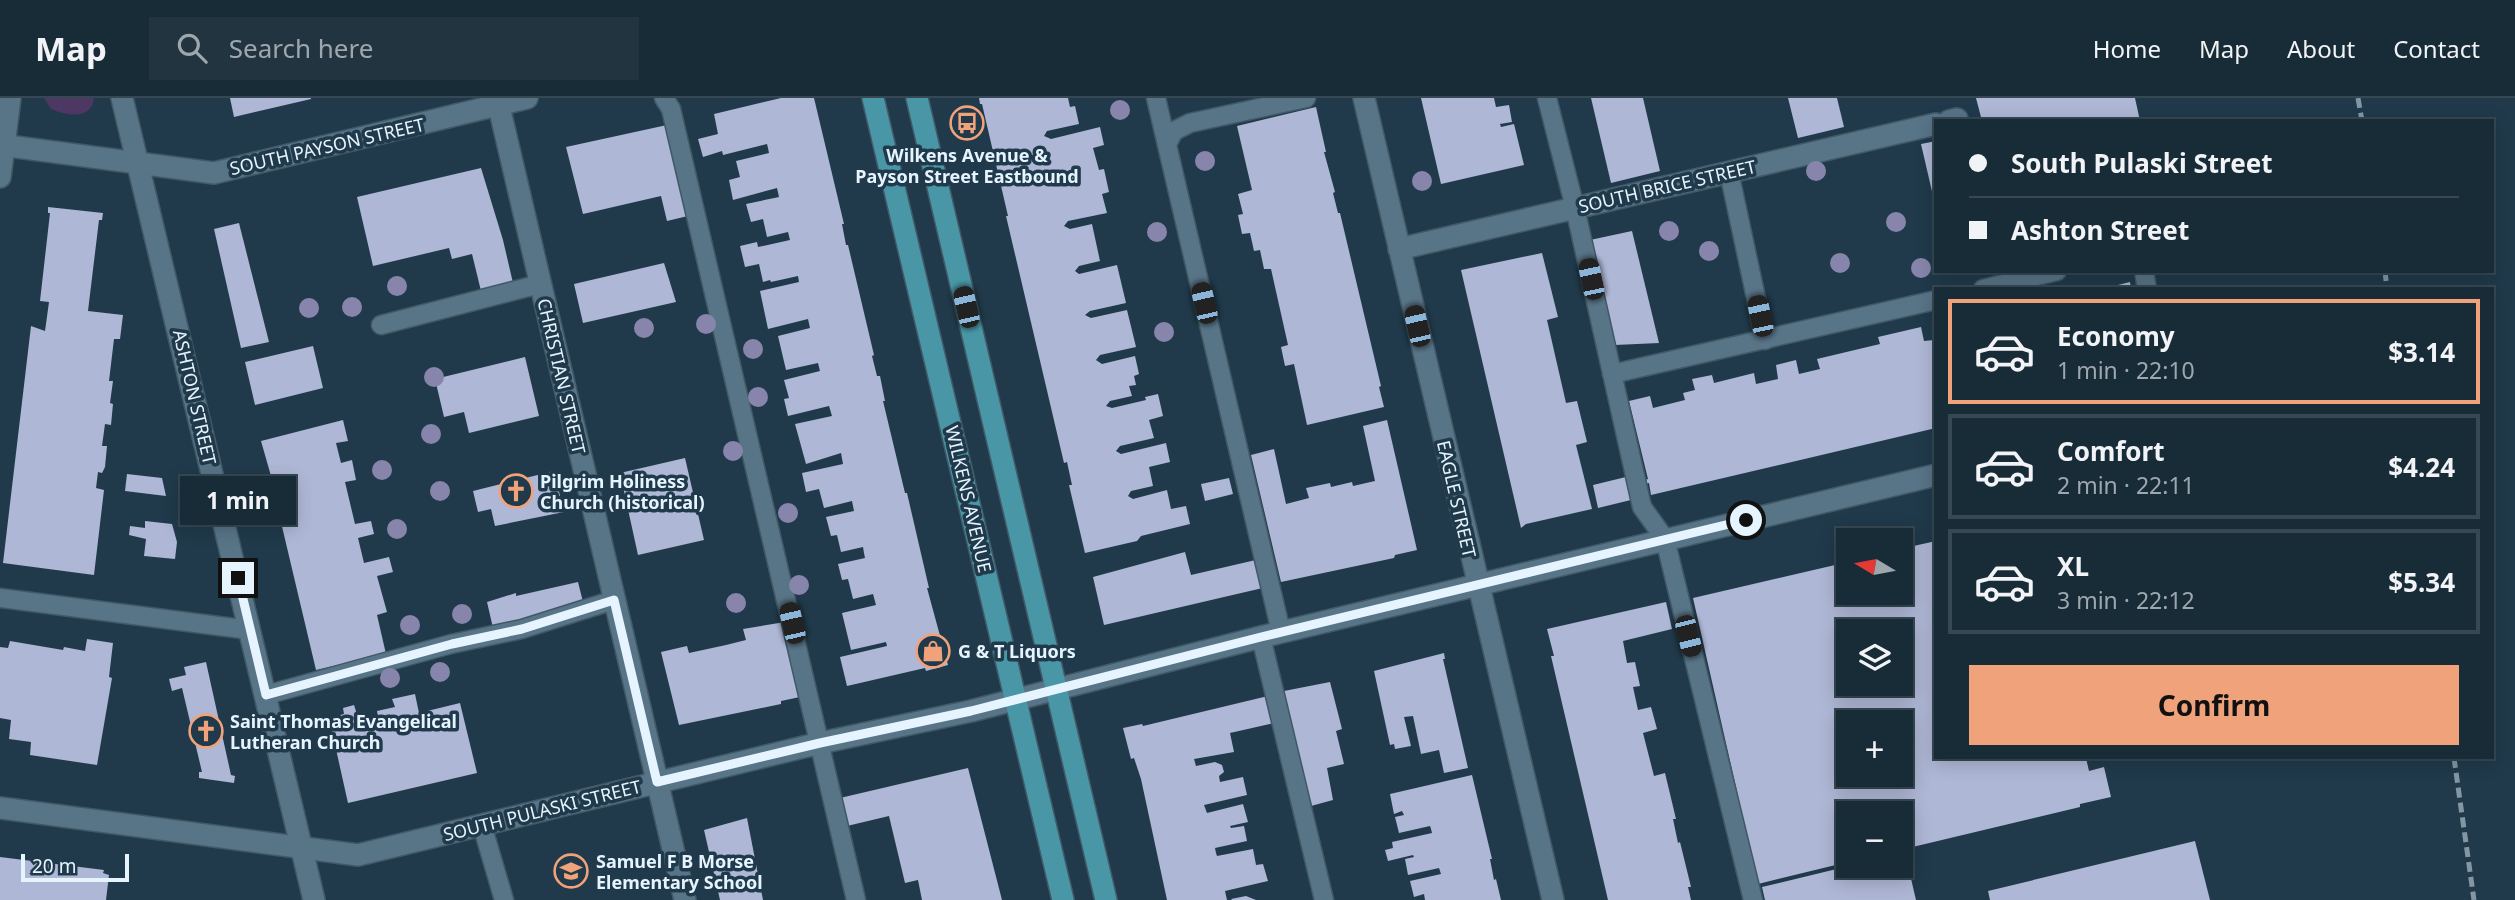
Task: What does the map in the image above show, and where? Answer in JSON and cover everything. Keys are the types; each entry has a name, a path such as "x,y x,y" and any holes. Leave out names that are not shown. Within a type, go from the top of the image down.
{"main road":[{"name":"WILKENS AVENUE","path":"873,98 1063,900"},
{"path":"917,98 1106,900"}],"street":[{"path":"0,177 10,98"},
{"name":"ASHTON STREET","path":"122,98 314,900"},
{"name":"SOUTH PAYSON STREET","path":"2,145 215,173 497,101 527,98"},
{"name":"EAGLE STREET","path":"1364,98 1553,900"},
{"name":"CHRISTIAN STREET","path":"497,101 685,900"},
{"name":"SOUTH BRICE STREET","path":"1399,249 1934,124"},
{"name":"SOUTH PULASKI STREET","path":"0,808 358,855 820,743 1016,700 1271,635 1934,475"}],"lane":[{"path":"664,98 671,109 856,900"},
{"path":"1156,98 1271,635 1324,900"},
{"path":"1167,144 1174,131 1190,123 1306,98"},
{"path":"1547,98 1575,208 1643,508 1665,539 1753,900"},
{"path":"1729,172 1765,340"},
{"path":"1991,287 2049,273"},
{"path":"381,325 540,284"},
{"path":"1612,374 1934,300"},
{"path":"0,598 250,629"},
{"path":"266,695 452,644 522,629 614,600"},
{"path":"482,825 504,900"}],"shaded area":[{"path":"44,98 94,98 89,110 71,114 51,109"}],"building":[{"path":"230,98 311,98 311,99 234,117"},
{"path":"781,98 814,98 844,224 846,245 874,355 872,356 877,376 880,376 883,401 907,493 927,588 948,665 847,686 840,657 887,646 886,642 851,650 842,613 876,605 873,594 853,599 848,579 842,580 838,564 865,558 863,547 841,552 837,535 831,536 826,517 854,511 852,501 824,508 819,489 806,492 802,473 843,464 841,453 806,464 795,424 832,416 829,406 788,416 784,399 789,398 784,380 820,371 818,363 786,370 778,336 810,328 808,319 768,329 760,291 799,282 798,276 763,282 759,264 745,267 740,246 757,242 758,247 790,240 788,232 767,237 763,219 751,222 746,204 779,197 777,188 733,200 729,180 740,177 736,161 769,153 767,144 703,157 698,139 718,134 714,114"},
{"path":"979,98 1068,98 1070,107 1075,106 1079,124 1047,131 1044,136 1051,139 1100,127 1104,145 1093,148 1099,170 1104,169 1109,192 1102,194 1107,213 1068,221 1064,226 1070,229 1092,224 1100,261 1079,266 1075,271 1079,274 1117,265 1126,303 1090,311 1085,315 1091,318 1127,310 1136,347 1100,355 1096,360 1102,364 1135,356 1139,374 1134,376 1136,385 1129,386 1132,396 1110,401 1106,406 1112,408 1146,400 1145,397 1158,394 1163,416 1149,420 1154,438 1120,446 1116,451 1121,454 1166,443 1170,462 1149,467 1153,486 1131,491 1128,496 1133,499 1167,490 1171,509 1186,506 1190,524 1141,536 1137,541 1085,553 1069,485 1072,485 1067,462 1064,463"},
{"path":"1421,98 1494,98 1496,107 1509,105 1512,122 1500,124 1501,127 1514,124 1524,165 1441,184"},
{"path":"1591,98 1643,98 1660,171 1611,183"},
{"path":"1788,98 1837,98 1844,127 1798,138"},
{"path":"1976,98 2135,98 2140,119 1981,119"},
{"path":"1316,107 1335,192 1333,193 1340,213 1384,407 1307,425 1294,364 1285,366 1281,347 1288,345 1271,269 1264,269 1260,250 1254,251 1250,233 1242,234 1238,215 1243,214 1238,194 1252,190 1237,126"},
{"path":"667,125 688,216 667,221 661,196 583,214 566,147"},
{"path":"1934,141 1934,200 1921,144"},
{"path":"481,168 513,283 481,291 472,254 452,259 449,248 373,266 357,197"},
{"path":"48,207 103,213 102,220 99,220 88,311 123,315 120,339 114,339 109,381 113,381 110,403 113,404 111,425 105,424 102,446 107,446 105,467 102,473 98,472 96,488 104,490 94,575 3,563 31,326 45,331 49,302 40,301 50,213"},
{"path":"239,223 269,342 241,348 214,229"},
{"path":"1632,231 1659,343 1615,345 1590,240"},
{"path":"1542,253 1558,317 1547,320 1566,403 1577,401 1587,442 1576,445 1592,509 1526,524 1521,528 1461,270"},
{"path":"664,263 676,302 583,323 574,284"},
{"path":"2130,282 2131,287 2110,287"},
{"path":"1921,327 1924,341 1934,340 1934,428 1651,495 1649,483 1646,484 1645,480 1648,479 1629,401 1650,396 1653,408 1685,400 1683,393 1695,390 1692,379 1712,375 1714,383 1754,373 1756,384 1778,379 1776,365 1796,360 1799,374 1820,369 1817,359 1880,344 1878,337"},
{"path":"313,346 323,388 255,405 245,362"},
{"path":"525,357 539,416 469,433 464,412 444,417 435,379"},
{"path":"343,420 348,441 336,443 341,463 352,460 356,480 345,482 355,524 371,521 374,534 358,538 364,563 389,557 393,572 377,576 387,612 377,615 386,654 316,670 277,497 261,441"},
{"path":"1387,420 1417,550 1395,555 1394,558 1281,582 1251,455 1274,449 1286,504 1309,498 1306,488 1330,483 1331,487 1352,482 1353,486 1375,481 1363,426"},
{"path":"685,458 704,540 638,555 620,473"},
{"path":"554,471 564,512 495,526 491,509 478,512 473,491"},
{"path":"127,474 162,478 166,496 125,491"},
{"path":"1630,476 1635,499 1598,508 1593,485"},
{"path":"1229,478 1233,494 1205,501 1201,484"},
{"path":"145,521 172,524 177,542 175,559 144,556 146,539 129,535 130,526 145,528"},
{"path":"1934,541 1934,759 2086,759 2089,771 2104,767 2111,797 2080,804 2080,807 1913,847 1913,801 1836,801 1836,865 1758,884 1693,598 1836,565 1836,606 1913,606 1913,546"},
{"path":"1185,552 1191,575 1260,559 1267,587 1104,625 1093,577"},
{"path":"578,582 584,606 493,628 487,602 516,593 516,596"},
{"path":"1666,602 1672,629 1623,641 1627,663 1635,662 1640,686 1633,687 1638,710 1651,707 1657,729 1643,733 1654,776 1665,773 1676,819 1673,819 1678,843 1680,842 1691,887 1688,887 1691,900 1608,900 1547,629"},
{"path":"785,622 800,697 781,701 781,704 679,725 661,652 687,646 689,653 726,645 746,640 743,629"},
{"path":"87,639 113,643 109,677 112,678 97,765 30,755 31,742 9,739 11,720 0,718 0,647 8,648 10,641 85,651"},
{"path":"1444,653 1443,659 1468,768 1444,773 1439,750 1421,754 1413,716 1404,717 1411,746 1395,749 1394,744 1390,745 1374,671"},
{"name":"Saint Thomas Evangelical Lutheran Church","path":"206,662 231,775 235,776 234,783 199,778 199,772 202,772 182,688 172,691 169,679 186,675 184,667"},
{"path":"1330,682 1342,729 1336,731 1344,764 1327,768 1333,800 1311,806 1284,691"},
{"path":"415,694 419,713 460,703 477,773 348,803 329,718 344,714 343,708 354,705 361,727 379,722 377,711 395,707 392,699"},
{"path":"1268,696 1274,723 1230,733 1234,752 1194,759 1196,766 1215,762 1222,765 1224,772 1219,776 1220,782 1243,777 1247,795 1204,805 1207,813 1243,804 1248,822 1230,826 1244,826 1247,841 1215,848 1216,853 1217,856 1253,849 1256,865 1263,864 1268,881 1225,891 1227,900 1167,900 1141,779 1134,758 1131,759 1123,728 1143,726"},
{"path":"968,768 1002,900 922,900 918,880 905,883 889,816 847,826 840,798"},
{"path":"1472,775 1492,859 1494,880 1496,879 1501,900 1425,900 1424,894 1414,897 1410,881 1441,874 1439,868 1408,875 1405,859 1414,857 1413,855 1388,861 1385,850 1393,848 1392,842 1432,833 1430,826 1399,833 1395,817 1404,815 1402,811 1394,814 1390,794"},
{"path":"747,818 763,900 720,900 704,830"},
{"path":"2195,841 2210,900 1990,900 1988,891"},
{"path":"0,857 104,870 103,873 109,875 106,900 0,900"},
{"path":"1836,869 1836,878 1911,878 1916,900 1765,900 1762,887"},
{"path":"1246,896 1256,900 1231,899"}],"railway":[{"path":"2358,98 2362,119"},
{"path":"2385,273 2387,287"},
{"path":"2454,759 2474,900"}],"place":[{"name":"Wilkens Avenue & Payson Street Eastbound","path":"967,123"},
{"name":"Pilgrim Holiness Church (historical)","path":"516,491"},
{"name":"G & T Liquors","path":"933,651"},
{"name":"Saint Thomas Evangelical Lutheran Church","path":"206,731"},
{"name":"Samuel F B Morse Elementary School","path":"571,871"}],"route":[{"path":"238,578 266,695 452,644 522,629 614,600 657,782 971,711 1261,637 1746,520"}]}
